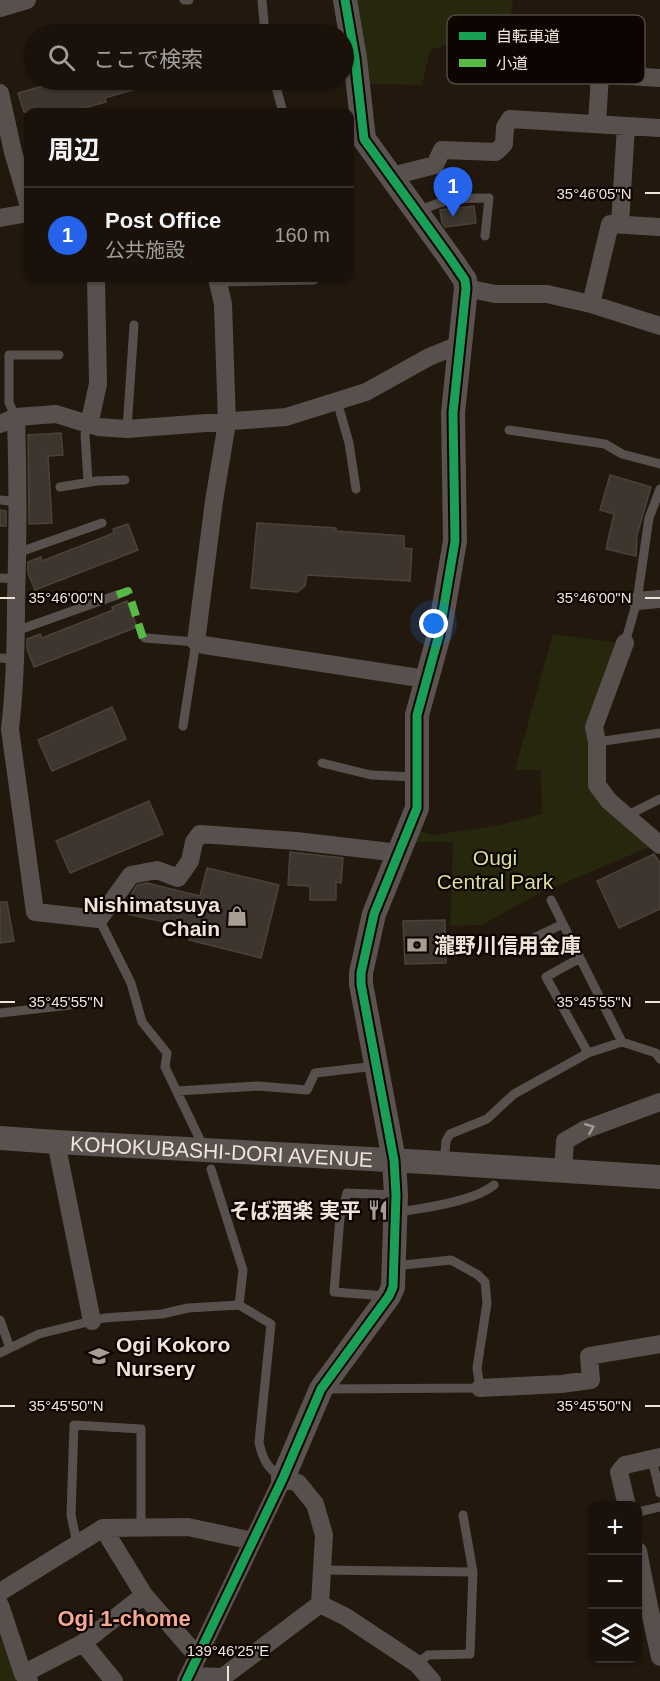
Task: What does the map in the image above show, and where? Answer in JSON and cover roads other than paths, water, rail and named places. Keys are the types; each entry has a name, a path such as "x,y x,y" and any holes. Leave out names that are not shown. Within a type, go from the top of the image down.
{"street":[{"path":"0,6 2,0"},
{"path":"0,6 27,0"},
{"path":"345,0 349,24"},
{"path":"282,1478 298,1483 315,1504 324,1535 320,1604 224,1677 187,1679 253,1541 321,1389 389,1296 393,1287 396,1204 394,1160 361,984 361,973 374,914 417,808 417,715 439,635 455,541 453,413 466,288 465,280 418,212 356,133 354,52"},
{"path":"645,77 660,78"},
{"path":"592,84 597,124"},
{"path":"0,93 24,189"},
{"path":"392,176 435,165 442,150 496,152 504,144 505,127 510,119 660,128"},
{"path":"620,224 626,126"},
{"path":"0,218 24,214"},
{"path":"591,304 610,224 660,227"},
{"path":"89,425 98,384 96,282"},
{"path":"218,282 224,304 226,423 196,642 426,679"},
{"path":"466,288 495,294 547,294 591,304 660,326"},
{"path":"399,853 296,841 200,834 194,842 190,861 178,878 157,870 131,874 99,919 35,912 10,729 6,718 13,711 8,658 16,631 8,579 17,553 9,501 8,420 56,414 89,425 127,429 286,417 366,392 429,357 461,344"},
{"path":"637,601 660,599"},
{"path":"625,643 594,727 597,742 597,785 609,801 660,845"},
{"path":"563,1171 565,1141 584,1130 660,1102"},
{"name":"KOHOKUBASHI-DORI AVENUE","path":"0,1138 56,1142 207,1160 394,1160 660,1177"},
{"path":"56,1142 92,1321"},
{"path":"480,1388 561,1384 591,1380 588,1356 660,1344"},
{"path":"626,1501 619,1472 625,1465 656,1458"},
{"path":"0,1592 103,1528 188,1527 253,1541"},
{"path":"103,1528 144,1595 198,1657"},
{"path":"639,1555 660,1657"},
{"path":"0,1605 26,1677 82,1643 144,1595"},
{"path":"320,1604 346,1617 417,1664 432,1681"},
{"path":"82,1643 114,1681"}],"lane":[{"path":"184,0 189,0"},
{"path":"262,0 264,24"},
{"path":"277,90 282,108"},
{"path":"418,212 435,203 460,198 489,198 485,236"},
{"path":"127,429 135,325"},
{"path":"8,420 9,355 59,355"},
{"path":"337,401 349,443 356,489"},
{"path":"88,482 85,434 89,425"},
{"path":"508,430 605,444 622,454 660,464"},
{"path":"60,487 88,482 125,480"},
{"path":"625,643 637,601 649,518 660,489"},
{"path":"17,553 102,523"},
{"path":"16,631 117,595"},
{"path":"145,638 196,642 183,726"},
{"path":"597,742 660,733"},
{"path":"322,763 371,775 417,777"},
{"path":"626,816 660,799"},
{"path":"552,900 622,1042"},
{"path":"99,919 131,983 142,1022 166,1053 165,1067 207,1160 243,1270 239,1305"},
{"path":"510,949 563,924"},
{"path":"580,958 546,977 588,1053"},
{"path":"0,1013 70,1005"},
{"path":"444,1163 446,1141 450,1134 488,1119 514,1094 588,1053 622,1042 656,1053 660,1059"},
{"path":"177,1091 258,1086 307,1090 315,1073 377,1066"},
{"path":"389,1296 334,1292 340,1217 346,1193 396,1204 436,1206 486,1191 494,1185"},
{"path":"321,1389 480,1388 477,1368 486,1303 485,1282 478,1275 451,1260 394,1266"},
{"path":"0,1353 39,1334 104,1318 162,1314 188,1308 239,1305 271,1324 259,1442 261,1453 267,1464 282,1478"},
{"path":"0,1320 10,1348"},
{"path":"77,1543 71,1515 74,1425 141,1429 141,1527"},
{"path":"656,1458 660,1493"},
{"path":"642,1511 660,1507"},
{"path":"417,1664 428,1655 470,1654 473,1572 463,1515"},
{"path":"322,1570 473,1572"}],"place":[{"name":"Post Office","path":"453,217"},
{"name":"Nishimatsuya Chain","path":"237,916"},
{"name":"瀧野川信用金庫","path":"417,945"},
{"name":"そば酒楽 実平","path":"378,1210"},
{"name":"Ogi Kokoro Nursery","path":"99,1356"}],"district":[{"name":"Ogi 1-chome","path":"124,1618"}],"park label":[{"name":"Ougi Central Park","path":"495,869"}]}
